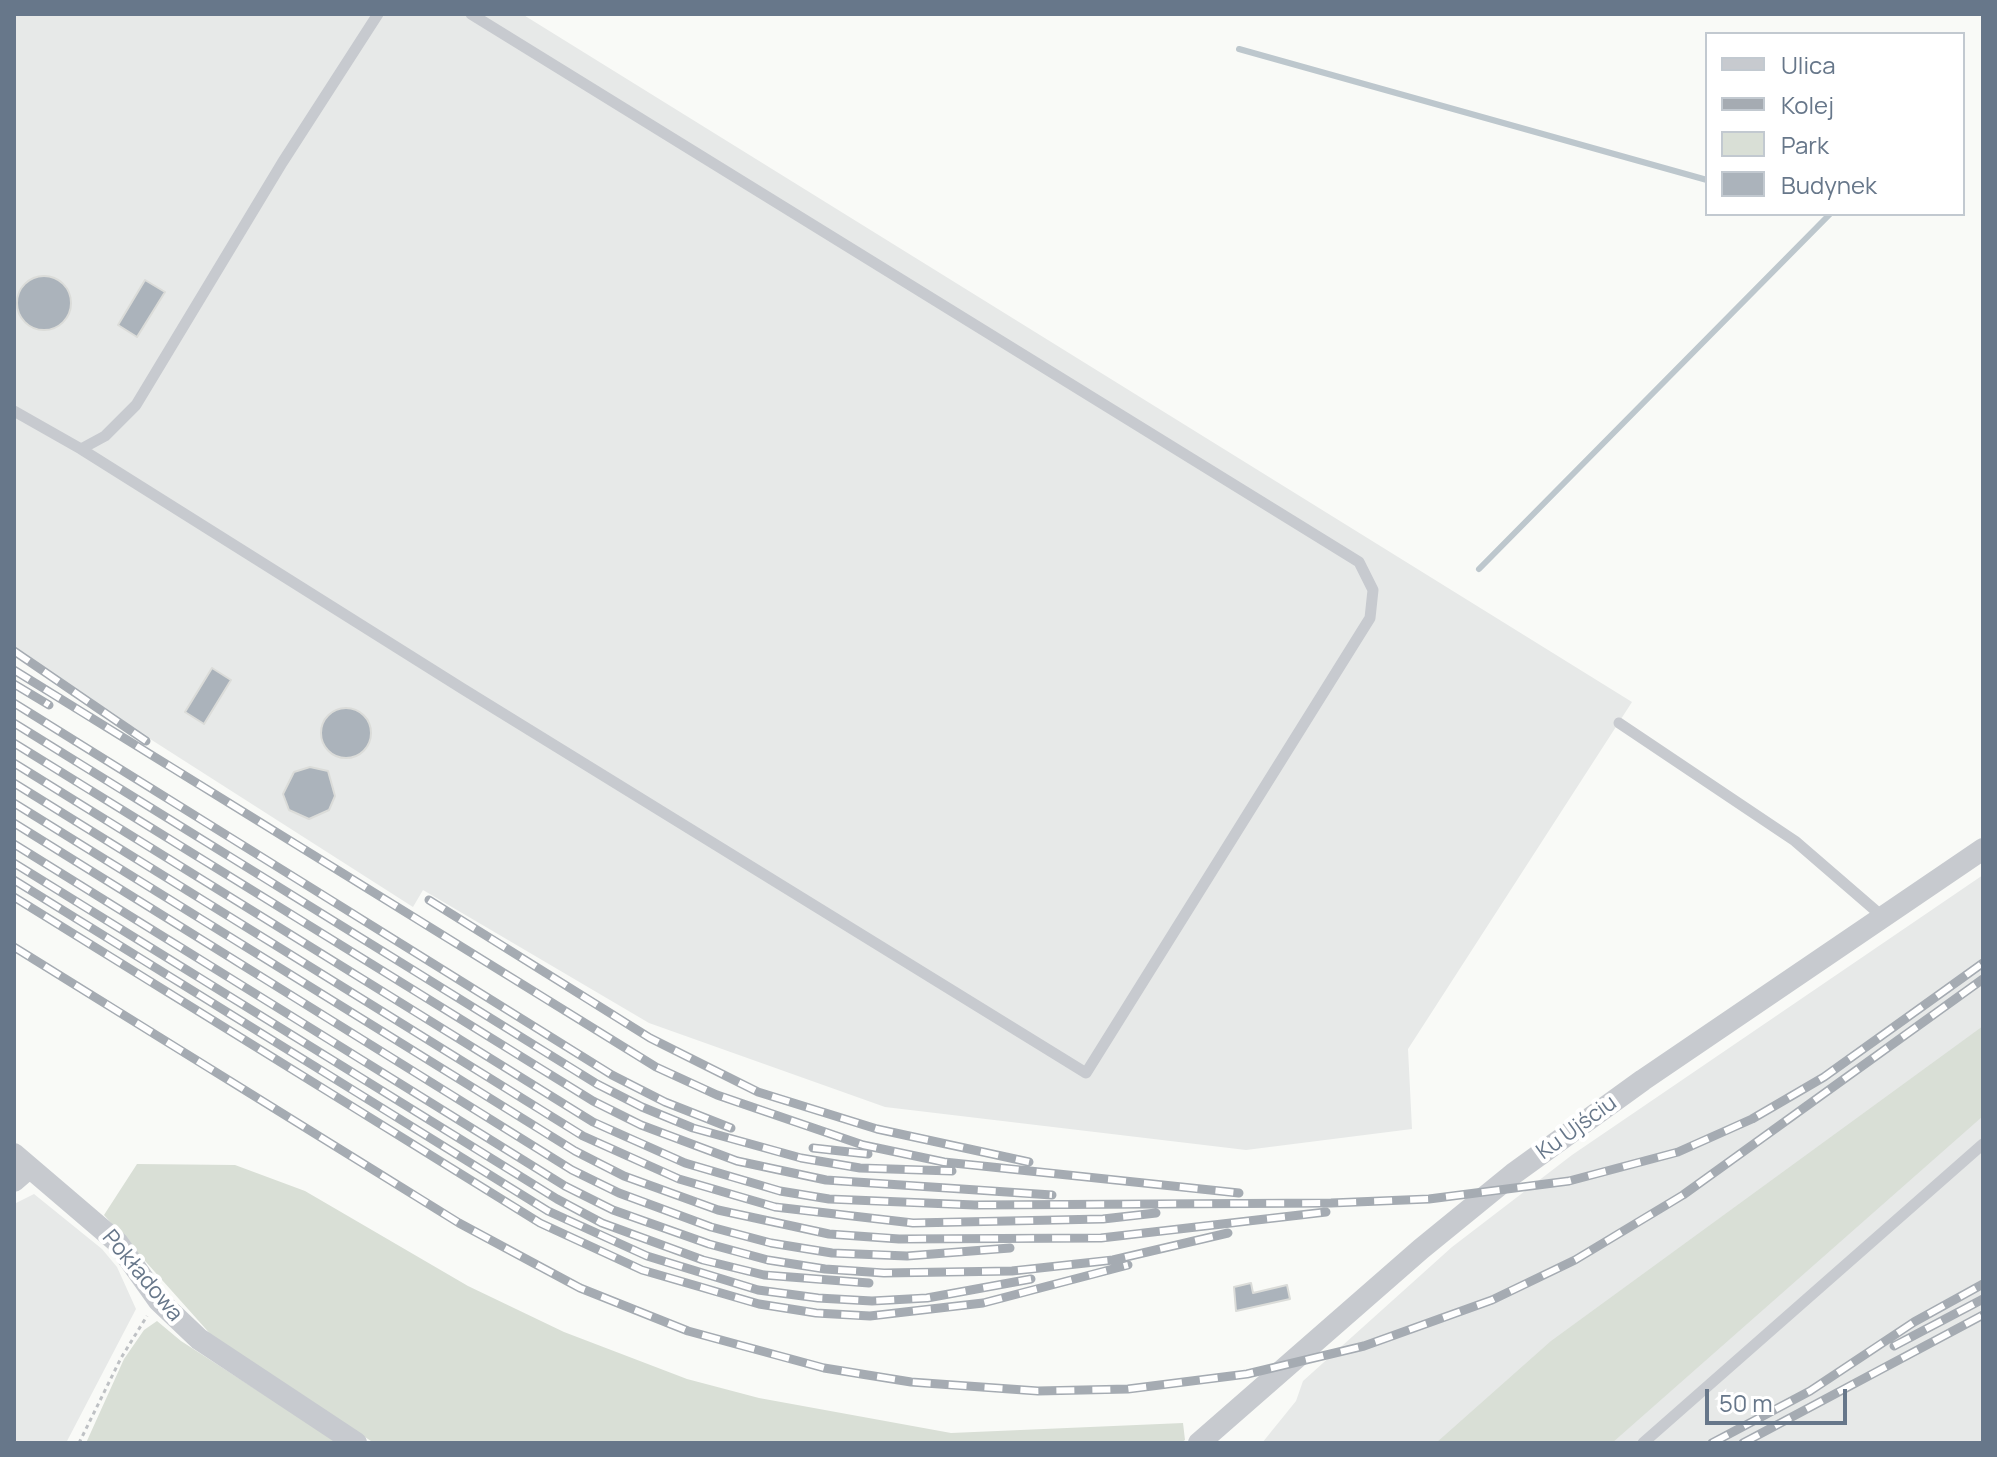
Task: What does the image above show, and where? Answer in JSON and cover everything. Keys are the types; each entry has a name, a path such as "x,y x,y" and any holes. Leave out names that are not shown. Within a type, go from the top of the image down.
{"street":[{"name":"Ku Ujściu","path":"1199,1443 1490,1192 1643,1080 1983,849"},
{"name":"Pokładowa","path":"19,1168 81,1208 117,1242 159,1301 199,1339 356,1443"}],"lane":[{"path":"81,449 105,436 136,405 282,163 378,14"},
{"path":"14,411 81,449 1086,1073 1370,618 1373,590 1359,562 471,14"},
{"path":"1619,723 1795,841 1883,917"},
{"path":"1643,1443 1983,1144"}],"path":[{"path":"79,1443 121,1358 145,1318"}],"shaded area":[{"path":"14,14 522,14 1632,702 1408,1049 1412,1129 1246,1150 885,1107 649,1023 423,890 413,907 14,652"},
{"path":"1983,875 1983,1443 1262,1443 1296,1401 1303,1381 1452,1247 1572,1155"},
{"path":"34,1194 102,1249 117,1267 136,1309 66,1443 14,1443 14,1204"}],"green space":[{"path":"1983,1026 1983,1116 1612,1443 1436,1443 1551,1341"},
{"path":"137,1164 235,1165 305,1191 468,1286 564,1332 687,1379 759,1398 951,1433 1183,1423 1185,1440 1181,1443 374,1443 213,1337 104,1215"},
{"path":"157,1321 181,1341 339,1443 86,1443 124,1359 144,1330"}],"building":[{"path":"44,276 63,284 71,303 63,322 44,330 25,322 17,303 25,284"},
{"path":"145,280 165,292 137,337 118,325"},
{"path":"212,668 231,680 204,724 185,712"},
{"path":"346,708 364,715 371,733 364,751 346,758 328,751 321,733 328,715"},
{"path":"310,767 328,771 335,796 329,810 309,819 289,810 283,794 294,772"},
{"path":"1251,1283 1253,1293 1287,1285 1290,1299 1236,1311 1234,1287"}],"waterway":[{"path":"1239,49 1705,179"},
{"path":"1479,569 1828,216"}],"railway":[{"path":"14,651 146,741"},
{"path":"14,670 656,1067 717,1095 863,1145 944,1162 1239,1193"},
{"path":"14,684 49,705"},
{"path":"14,703 612,1075 665,1102 731,1128"},
{"path":"14,723 597,1084 642,1107 693,1128 801,1158 860,1168 952,1171"},
{"path":"14,743 593,1101 641,1125 737,1161 826,1180 1052,1195"},
{"path":"14,763 593,1122 685,1163 780,1191 829,1199 975,1205 1331,1203 1429,1199 1569,1181 1678,1152 1752,1119 1824,1077 1983,963"},
{"path":"14,783 583,1136 679,1179 775,1207 913,1223 1103,1219 1156,1213"},
{"path":"14,803 575,1151 624,1176 718,1210 829,1234 899,1239 1101,1238 1326,1212"},
{"path":"14,823 572,1170 619,1193 711,1227 771,1243 832,1253 907,1256 1010,1248"},
{"path":"14,844 565,1186 613,1210 709,1244 768,1260 825,1269 884,1273 1012,1271 1113,1260 1228,1233"},
{"path":"14,863 557,1199 602,1223 703,1260 764,1275 869,1283"},
{"path":"14,880 548,1211 647,1256 758,1290 818,1298 872,1301 927,1298 1031,1279"},
{"path":"14,897 540,1223 642,1270 759,1304 816,1313 870,1316 983,1303 1128,1265"},
{"path":"429,900 650,1038 758,1092 877,1129 1029,1162"},
{"path":"14,947 459,1223 580,1288 688,1331 824,1368 911,1382 1038,1391 1128,1389 1247,1374 1364,1346 1492,1300 1575,1260 1683,1195 1983,979"},
{"path":"813,1148 868,1154"},
{"path":"1712,1443 1810,1391 1914,1322 1983,1284"},
{"path":"1894,1346 1983,1299"},
{"path":"1743,1443 1983,1315"}]}
